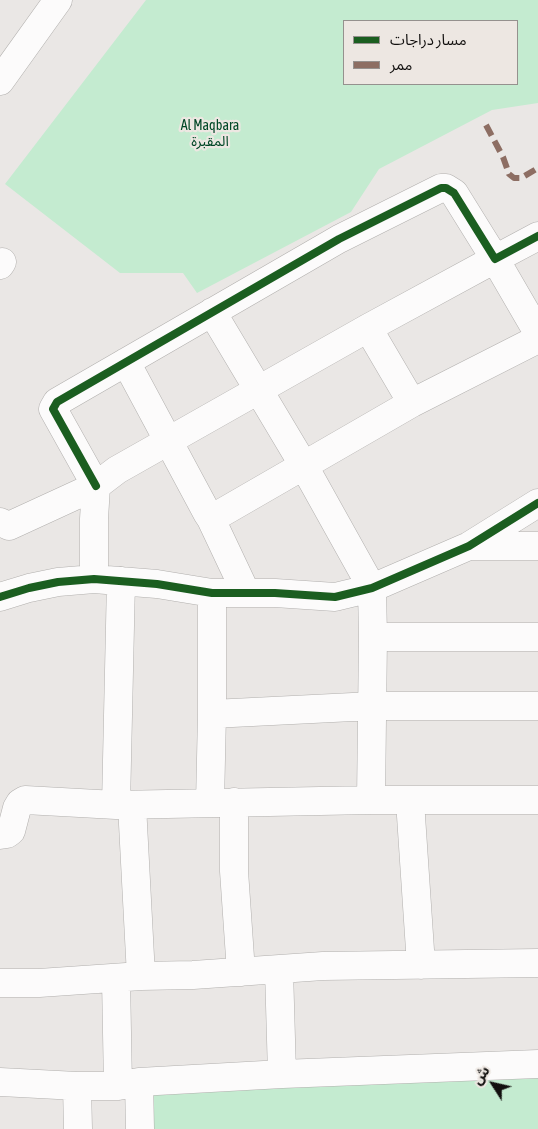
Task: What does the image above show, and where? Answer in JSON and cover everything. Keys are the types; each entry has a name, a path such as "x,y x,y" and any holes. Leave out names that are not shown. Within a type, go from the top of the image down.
{"street":[{"path":"0,81 58,0"},
{"path":"140,1129 129,1084 129,977 124,805 108,580 94,519 96,486 54,409 56,402 339,239 441,188 446,188 454,193 496,259 538,333"},
{"path":"0,522 9,526 96,486 117,470 368,328 538,236"},
{"path":"212,312 304,466 372,588 373,706 371,800"},
{"path":"368,328 412,403"},
{"path":"211,518 412,403 538,339"},
{"path":"126,362 211,518 246,593"},
{"path":"0,597 58,582 108,580 212,593 335,597 372,588 413,572 469,546 538,503"},
{"path":"469,546 538,546"},
{"path":"212,593 212,714 222,803 234,871 241,972"},
{"path":"373,637 538,637"},
{"path":"212,714 373,706 538,706"},
{"path":"0,835 11,831 17,808 25,800 124,805 371,800 538,800"},
{"path":"410,801 421,965"},
{"path":"0,983 279,970 323,966 538,963"},
{"path":"279,970 282,1074"},
{"path":"0,1082 77,1086 282,1074 538,1064"},
{"path":"77,1086 78,1129"}],"green space":[{"name":"Al Maqbara المقبرة","path":"146,0 538,0 538,103 492,110 379,169 351,212 197,293 183,273 120,273 5,184"},
{"path":"538,1061 538,1129 147,1129 145,1077"}],"marked path":[{"path":"486,125 503,157 509,174 514,178 521,178 538,168"}],"cycle path":[{"path":"96,486 53,409 57,402 339,239 441,188 446,188 454,193 495,259 538,236"},
{"path":"0,597 58,582 94,579 157,584 212,593 275,593 335,597 372,588 469,546 538,503"}]}
